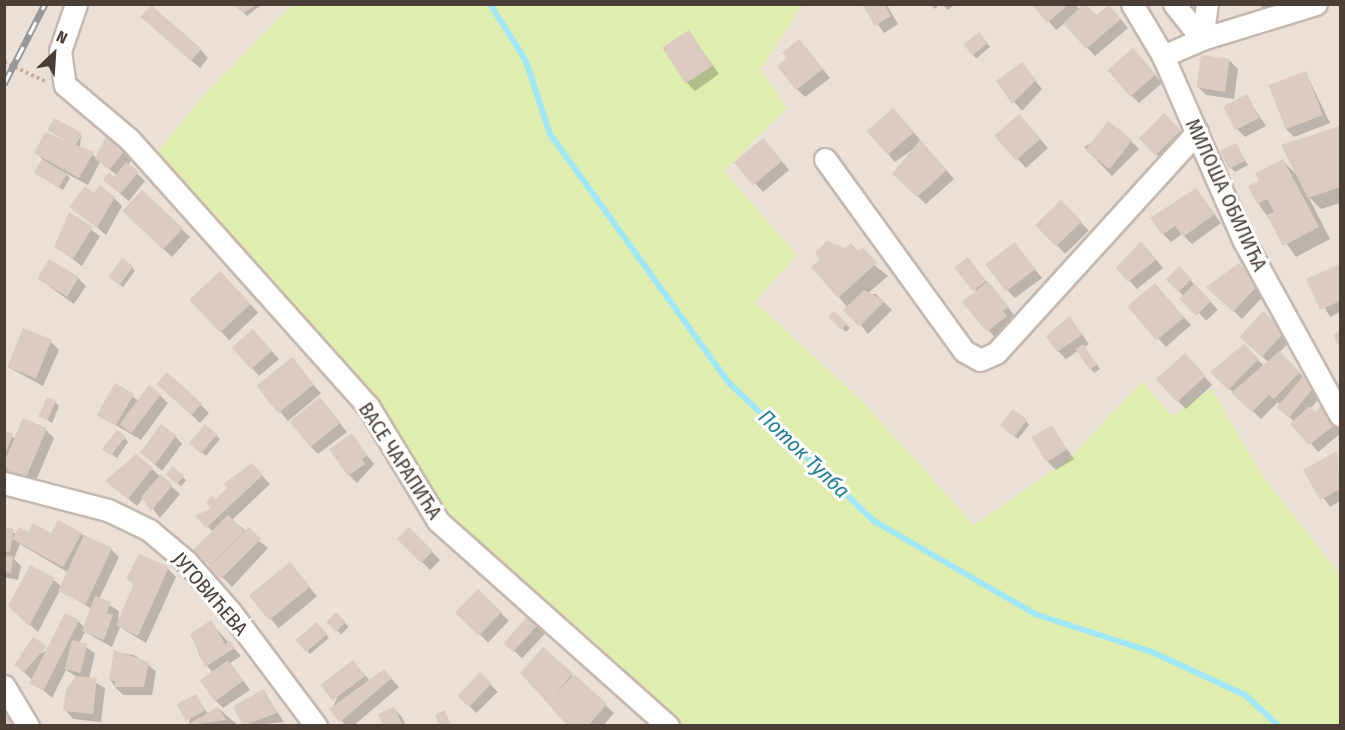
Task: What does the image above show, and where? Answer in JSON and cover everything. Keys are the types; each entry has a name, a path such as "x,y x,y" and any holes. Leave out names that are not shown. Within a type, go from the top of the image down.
{"street":[{"name":"ВАСЕ ЧАРАПИЋА","path":"76,4 60,65 65,85 78,99 138,148 368,406 443,527 668,726"},
{"name":"МИЛОША ОБИЛИЋА","path":"1132,4 1163,56 1244,241 1341,415"},
{"path":"1174,4 1202,39"},
{"path":"1202,39 1207,4"},
{"path":"1163,56 1202,39 1316,4"},
{"path":"825,159 964,351 980,360 996,353 1197,132"},
{"name":"ЈУГОВИЋЕВА","path":"4,483 108,510 149,530 186,561 230,611 316,726"},
{"path":"4,686 27,726"}],"path":[{"path":"4,62 36,77"}],"shaded area":[{"path":"5,5 1340,5 1340,725 5,725"}],"green space":[{"path":"292,5 802,5 761,69 787,108 724,171 797,255 755,302 863,402 974,525 1068,460 1142,382 1173,416 1211,388 1262,475 1340,575 1340,725 666,725 438,521 416,477 153,158 203,96"}],"building":[{"path":"862,4 884,4 891,16 875,26"},
{"path":"1032,4 1069,4 1047,23"},
{"path":"1084,4 1097,15 1109,5 1121,19 1086,49 1063,23"},
{"path":"151,5 202,49 191,61 141,17"},
{"path":"233,5 257,5 243,13"},
{"path":"689,30 712,66 686,83 662,47"},
{"path":"979,32 988,43 972,55 963,45"},
{"path":"799,39 823,69 796,90 777,66 787,58 782,53"},
{"path":"1133,48 1156,74 1130,97 1107,70"},
{"path":"1201,55 1230,59 1225,92 1196,88"},
{"path":"1022,62 1036,80 1012,104 996,81"},
{"path":"1306,71 1323,115 1286,129 1269,85"},
{"path":"1247,94 1259,118 1235,130 1223,106"},
{"path":"893,108 914,132 888,155 867,131"},
{"path":"1164,113 1181,130 1156,155 1139,138"},
{"path":"1019,114 1041,139 1016,161 994,136"},
{"path":"54,118 82,133 76,145 47,130"},
{"path":"1108,121 1132,140 1110,169 1085,150"},
{"path":"1340,126 1340,187 1308,198 1281,145"},
{"path":"45,132 94,152 79,178 34,153"},
{"path":"107,134 126,149 110,169 95,159"},
{"path":"763,138 782,161 753,185 734,162"},
{"path":"920,140 947,170 917,197 892,174"},
{"path":"1236,143 1245,161 1229,169 1220,151"},
{"path":"42,159 67,174 59,188 34,173"},
{"path":"1283,159 1319,227 1283,246 1267,215 1274,212 1267,199 1257,204 1248,186 1259,181 1255,173"},
{"path":"126,162 139,172 120,194 103,180 109,172 114,177"},
{"path":"100,185 115,197 97,228 69,207 85,186 94,193"},
{"path":"1196,188 1215,214 1183,237 1175,226 1162,235 1150,218"},
{"path":"142,190 183,228 163,249 122,211"},
{"path":"1061,200 1082,222 1056,247 1035,225"},
{"path":"69,212 93,227 73,259 54,247"},
{"path":"827,241 845,248 851,243 858,251 863,247 877,263 838,298 811,267 820,259 815,253"},
{"path":"1141,241 1156,260 1128,282 1116,268"},
{"path":"1015,242 1035,269 1006,291 985,264"},
{"path":"968,257 986,281 972,291 954,267"},
{"path":"122,258 133,266 120,285 108,277"},
{"path":"49,259 79,277 67,297 37,279"},
{"path":"1239,263 1260,283 1233,312 1206,287"},
{"path":"1340,264 1340,301 1320,310 1306,279"},
{"path":"1179,266 1192,279 1178,292 1166,279"},
{"path":"220,271 251,304 220,333 189,300"},
{"path":"988,281 1009,307 1003,311 1007,316 987,332 962,302"},
{"path":"1155,283 1184,317 1156,341 1127,306"},
{"path":"1194,284 1211,301 1196,316 1179,299"},
{"path":"864,290 885,301 859,327 843,310"},
{"path":"834,311 847,324 841,329 828,317"},
{"path":"1263,311 1285,331 1262,357 1240,337"},
{"path":"1070,316 1082,335 1057,352 1046,336"},
{"path":"23,328 52,340 36,379 7,367"},
{"path":"253,329 272,351 251,369 232,347"},
{"path":"1340,331 1340,349 1333,335"},
{"path":"1083,344 1097,365 1090,370 1076,349"},
{"path":"1244,344 1259,359 1228,390 1210,372"},
{"path":"1279,351 1300,372 1274,399 1269,395 1252,412 1231,393"},
{"path":"1185,353 1206,376 1177,402 1156,379"},
{"path":"292,357 314,384 278,413 256,386"},
{"path":"167,372 202,403 191,415 156,384"},
{"path":"1303,376 1315,386 1289,418 1277,407"},
{"path":"115,383 134,394 116,426 96,415"},
{"path":"149,385 161,394 131,433 120,424"},
{"path":"47,397 56,401 48,420 38,416"},
{"path":"320,397 341,423 310,447 290,422"},
{"path":"1322,405 1338,422 1309,445 1290,424 1309,406 1315,412"},
{"path":"1013,409 1027,420 1014,437 1000,426"},
{"path":"23,418 47,428 26,477 4,468"},
{"path":"161,424 176,435 155,464 140,453"},
{"path":"205,424 217,434 201,453 189,443"},
{"path":"1052,425 1067,450 1046,462 1031,437"},
{"path":"4,430 13,434 5,455 4,455"},
{"path":"117,430 126,437 111,456 102,449"},
{"path":"352,433 367,456 362,459 365,464 348,476 329,449"},
{"path":"1337,451 1340,489 1320,500 1303,470"},
{"path":"136,454 153,468 128,499 105,481"},
{"path":"252,463 263,475 206,528 195,516 211,508 206,502 212,496 216,499 227,488 223,484"},
{"path":"173,466 184,476 177,484 166,474"},
{"path":"161,474 173,485 151,511 141,497"},
{"path":"228,515 244,531 210,566 193,550"},
{"path":"58,520 82,533 63,567 12,539 19,527 28,532 33,523 51,533"},
{"path":"4,527 14,529 10,552 4,551"},
{"path":"249,527 261,539 221,579 209,567"},
{"path":"409,527 433,551 421,563 397,539"},
{"path":"84,535 112,548 86,604 58,591"},
{"path":"139,554 169,567 138,636 116,625 134,583 126,579"},
{"path":"4,555 13,556 11,573 4,572"},
{"path":"290,562 310,587 269,620 249,595"},
{"path":"30,565 55,578 29,626 8,606"},
{"path":"478,589 502,612 479,636 455,613"},
{"path":"95,596 111,602 107,613 113,615 104,640 82,631"},
{"path":"336,612 346,622 336,632 326,622"},
{"path":"65,613 79,620 43,691 29,683"},
{"path":"529,615 539,624 513,652 504,643"},
{"path":"211,620 225,644 230,641 235,648 205,667 190,634"},
{"path":"317,622 327,634 306,652 296,640"},
{"path":"33,637 47,646 24,672 14,665"},
{"path":"72,640 88,644 80,673 65,669"},
{"path":"543,647 573,673 553,697 574,674 607,704 588,726 568,726 520,673"},
{"path":"114,650 149,662 144,687 114,687 115,681 109,680"},
{"path":"228,660 243,681 215,702 200,681"},
{"path":"353,660 365,676 332,701 320,685"},
{"path":"384,669 392,678 340,722 329,709"},
{"path":"480,672 492,683 469,707 457,696"},
{"path":"76,676 97,678 93,714 63,711 66,690"},
{"path":"264,689 277,713 243,726 233,706"},
{"path":"196,694 205,711 185,721 177,704"},
{"path":"4,702 17,726 4,726"},
{"path":"218,707 226,720 185,726"},
{"path":"394,707 403,726 383,726 378,714"},
{"path":"444,710 452,726 440,726 435,715"}],"waterway":[{"name":"Поток Тулба","path":"490,4 526,61 550,134 728,382 874,521 1035,614 1152,652 1245,695 1279,726"}],"railway":[{"path":"4,84 45,4"}]}
